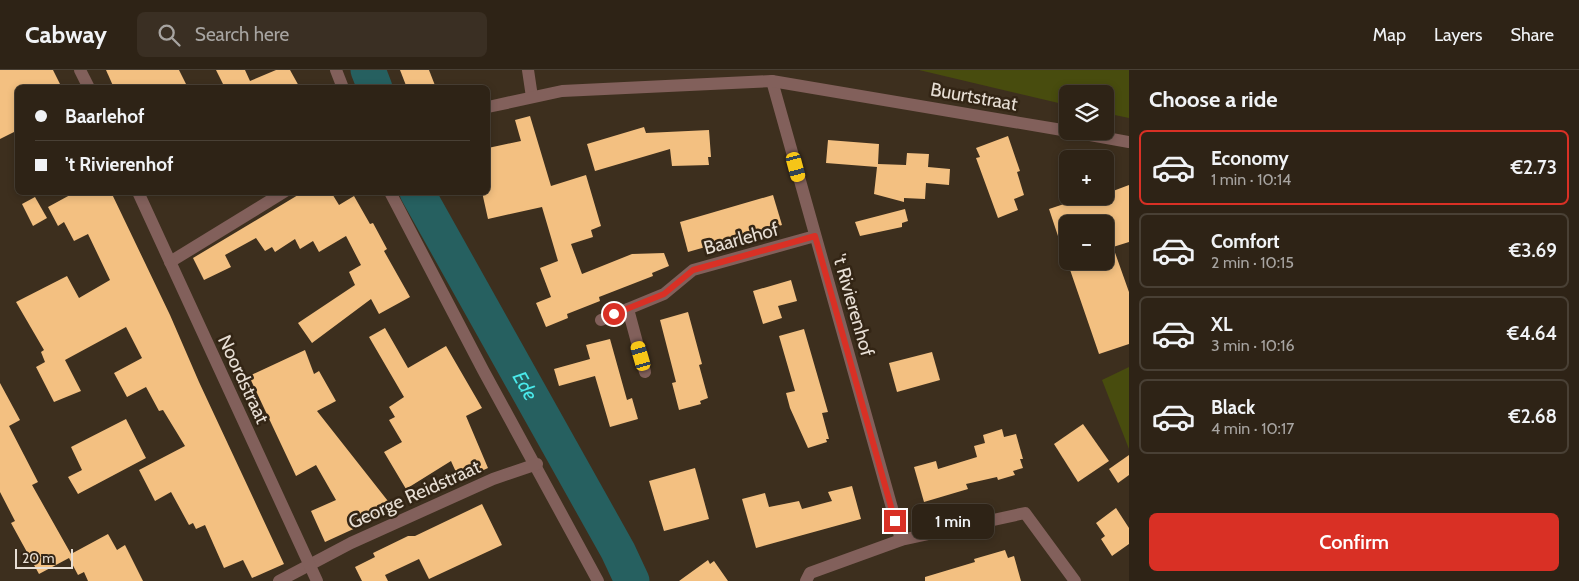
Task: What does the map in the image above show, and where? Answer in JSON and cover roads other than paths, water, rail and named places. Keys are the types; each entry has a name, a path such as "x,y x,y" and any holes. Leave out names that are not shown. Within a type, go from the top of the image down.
{"street":[{"path":"80,70 88,85"},
{"path":"336,70 342,85"},
{"path":"528,70 532,97"},
{"name":"Buurtstraat","path":"490,107 562,91 772,81 1059,129"},
{"name":"'t Rivierenhof","path":"772,81 901,540"},
{"name":"Buurtstraat","path":"1114,139 1129,142"},
{"name":"Noordstraat","path":"139,195 317,581"},
{"path":"170,262 279,195"},
{"path":"392,195 483,370 536,464 598,581"},
{"name":"Baarlehof","path":"601,320 664,294 693,270 815,236"},
{"path":"628,309 645,372"},
{"name":"George Reidstraat","path":"279,581 351,543 493,479 536,464"},
{"path":"806,581 810,573 901,540 1025,513 1076,581"}],"waterway":[{"name":"Ede","path":"368,70 374,85"},
{"name":"Ede","path":"419,195 618,551 632,581"}]}
